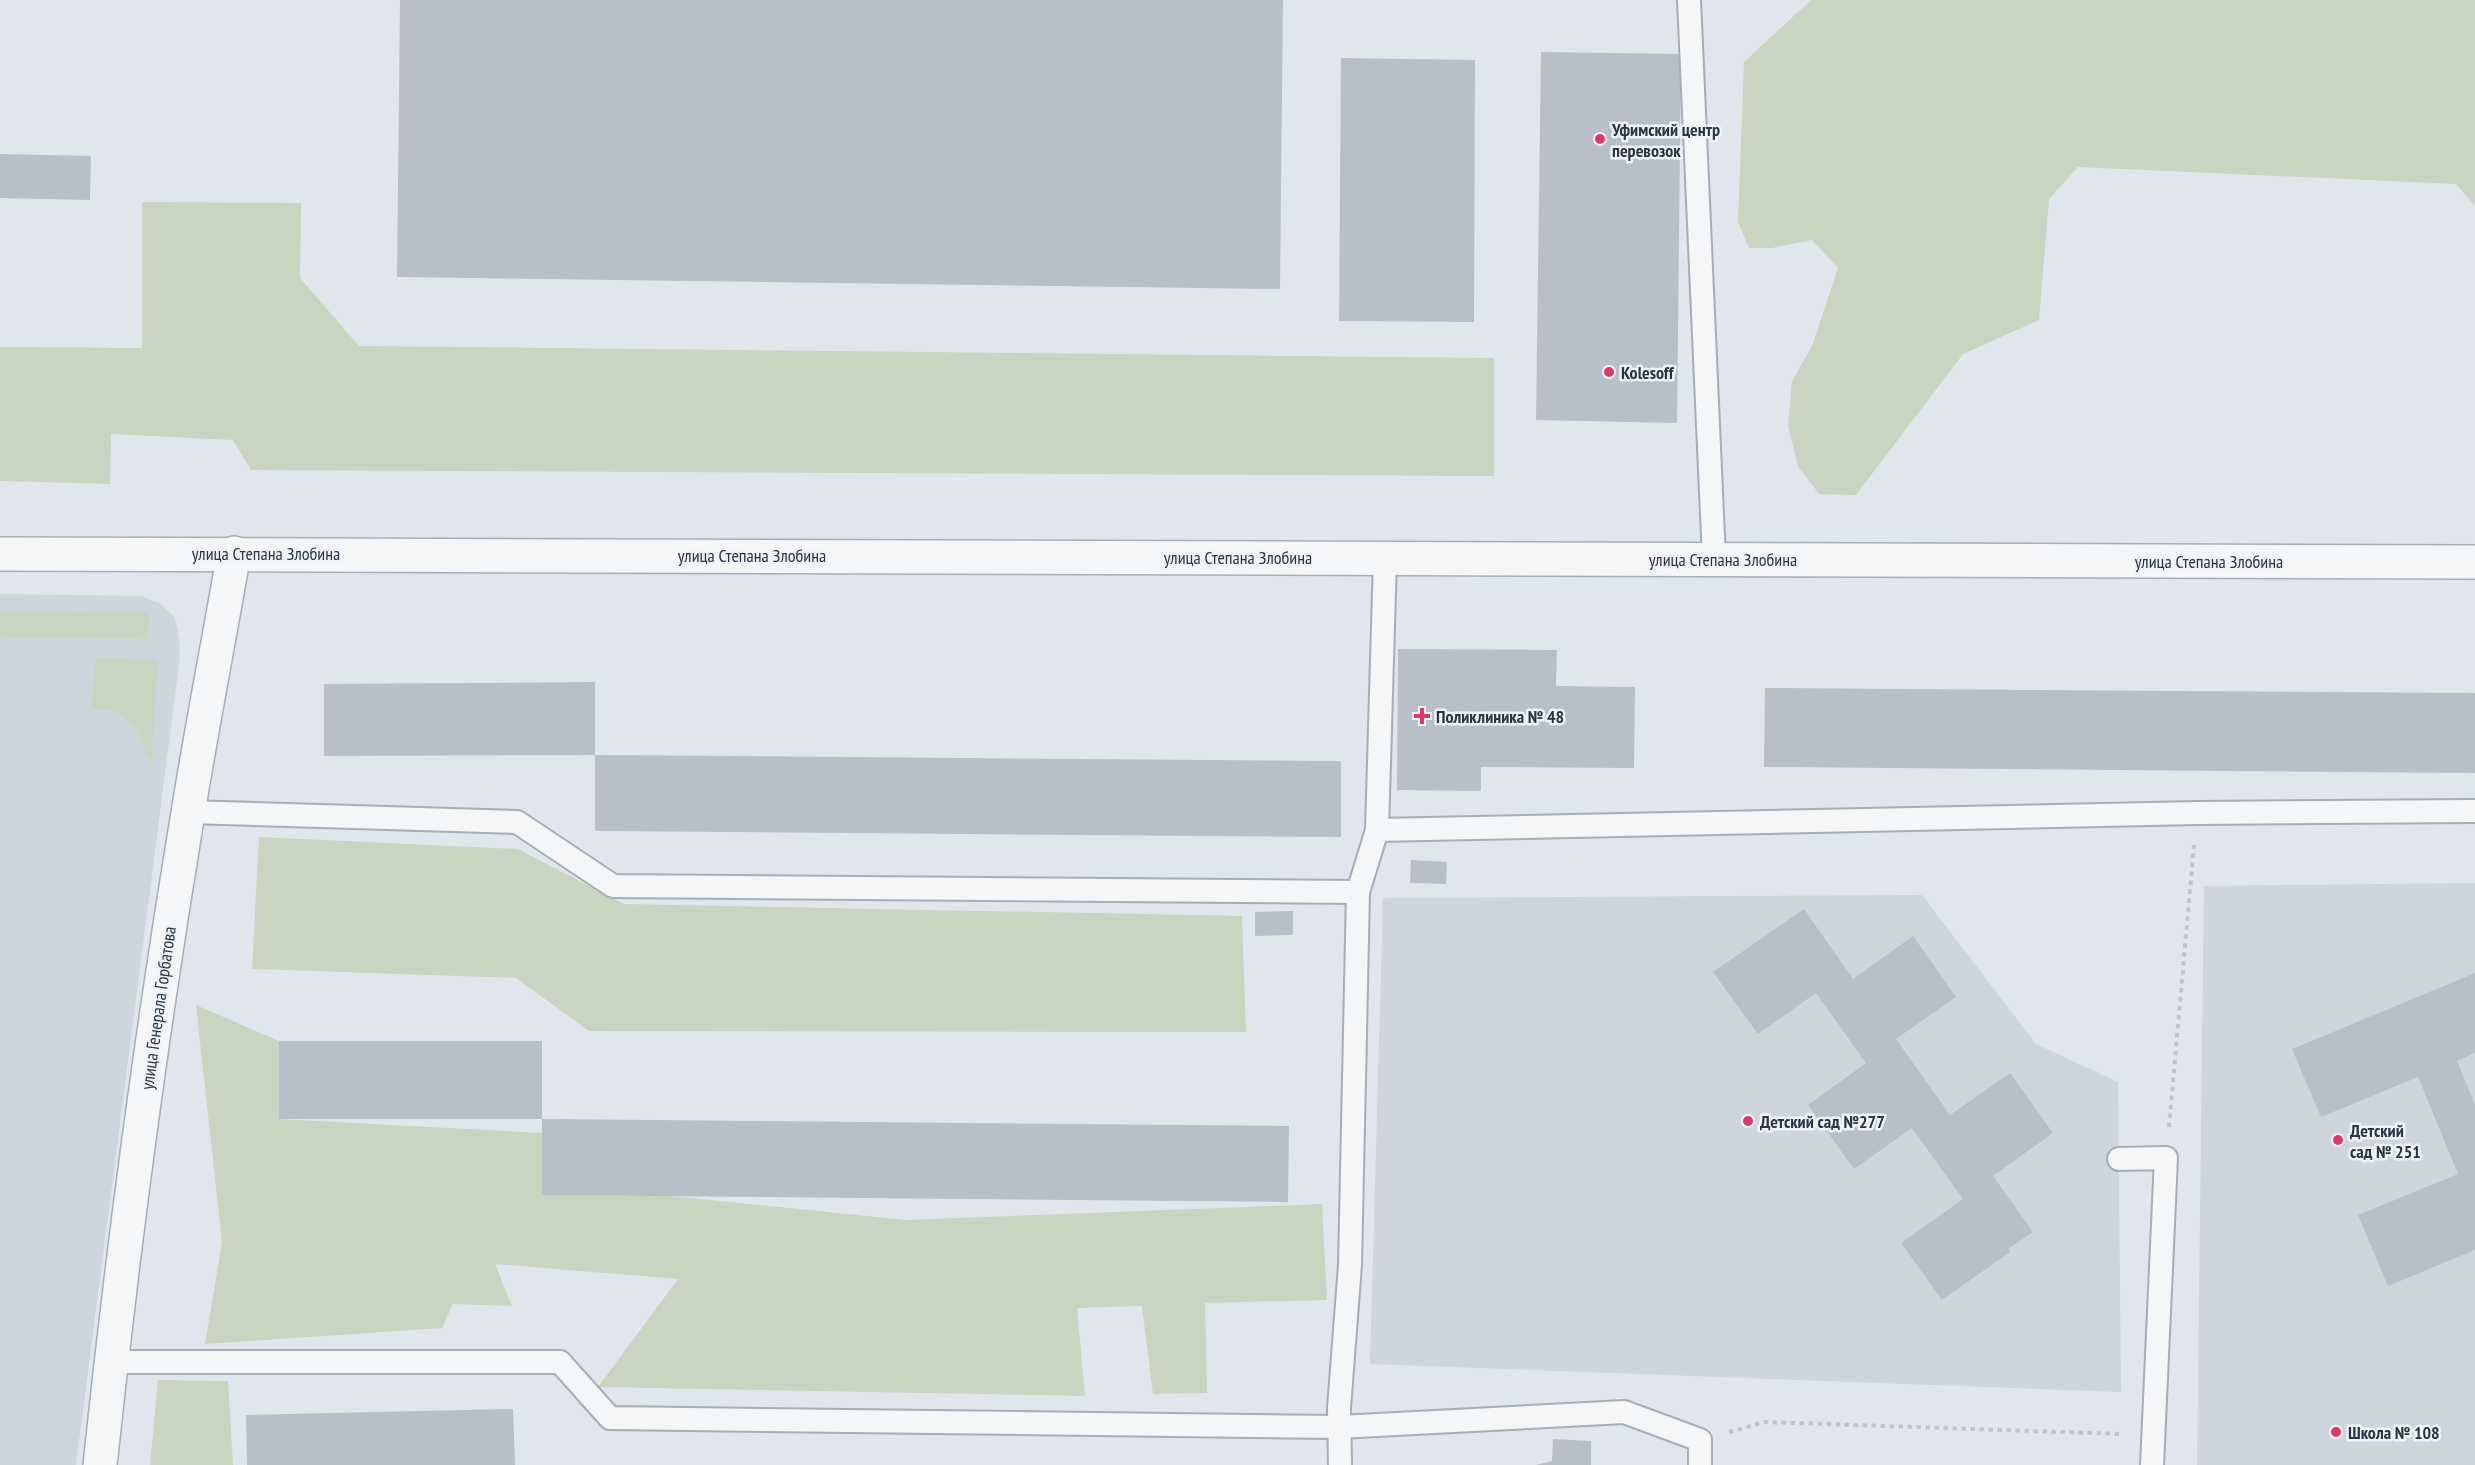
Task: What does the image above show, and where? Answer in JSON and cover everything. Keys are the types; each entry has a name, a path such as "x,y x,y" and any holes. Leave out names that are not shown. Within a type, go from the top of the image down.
{"street":[{"name":"улица Генерала Горбатова","path":"100,1465 111,1362 159,996 188,812 234,553"},
{"name":"улица Степана Злобина","path":"0,554 2475,562"}],"lane":[{"path":"1689,0 1714,559"},
{"path":"1340,1465 1339,1427 1350,1264 1358,892 1377,830 1385,558"},
{"path":"1377,830 2197,813 2475,811"},
{"path":"188,812 517,822 613,886 1358,892"},
{"path":"2119,1159 2166,1158 2152,1465"},
{"path":"111,1362 560,1362 610,1418 1339,1427 1624,1412 1700,1440 1700,1465"}],"path":[{"path":"2166,1158 2197,813"},
{"path":"1700,1440 1765,1422 2152,1435"}],"shaded area":[{"path":"0,594 142,596 161,604 175,618 179,637 180,657 76,1465 0,1465"},
{"name":"Детский сад № 251","path":"2475,883 2475,1465 2197,1465 2204,886"},
{"name":"Детский сад №277","path":"1922,895 2036,1044 2118,1082 2121,1392 1370,1364 1383,898"}],"green space":[{"path":"1811,0 2475,0 2475,206 2456,184 2078,167 2049,199 2039,320 1963,354 1856,495 1819,494 1798,466 1788,426 1792,381 1812,346 1838,268 1812,240 1772,248 1749,248 1738,222 1744,62"},
{"path":"142,202 301,203 300,278 359,346 1494,358 1494,476 251,470 233,440 111,434 110,484 0,481 0,347 142,348"},
{"path":"0,611 149,613 148,639 0,637"},
{"path":"96,657 158,661 151,763 135,728 114,710 92,709"},
{"path":"259,837 518,849 624,904 1242,916 1246,1032 589,1031 516,978 252,969"},
{"path":"196,1005 279,1041 279,1119 542,1133 542,1195 670,1196 906,1220 1322,1204 1327,1300 1205,1303 1207,1393 1153,1394 1142,1306 1077,1308 1085,1396 598,1387 678,1279 495,1264 512,1306 453,1304 442,1328 205,1344 222,1242"},
{"path":"158,1380 228,1381 233,1465 150,1465"}],"building":[{"path":"400,0 1283,0 1280,289 397,277"},
{"path":"1541,52 1681,54 1677,423 1536,420"},
{"path":"1341,58 1475,60 1474,322 1339,321"},
{"path":"0,154 91,156 90,200 0,198"},
{"path":"1398,649 1557,650 1556,686 1635,687 1634,768 1481,767 1481,791 1397,790"},
{"path":"595,682 595,755 324,756 324,684"},
{"path":"1765,688 2475,693 2475,773 1764,767"},
{"path":"595,755 1341,761 1341,837 595,831"},
{"path":"1411,860 1447,862 1446,884 1410,883"},
{"path":"1804,909 1853,979 1913,936 1956,997 1896,1039 1950,1115 2010,1073 2053,1133 1993,1176 2033,1232 2008,1249 2010,1252 1942,1300 1901,1243 1963,1199 1912,1128 1854,1169 1808,1105 1866,1063 1816,993 1758,1034 1713,972"},
{"path":"1293,911 1293,935 1255,936 1255,912"},
{"path":"2475,973 2475,1053 2457,1061 2475,1105 2475,1250 2388,1286 2358,1215 2458,1174 2418,1077 2321,1117 2292,1049"},
{"path":"279,1041 542,1041 542,1119 279,1119"},
{"path":"542,1119 1289,1126 1288,1202 542,1195"},
{"path":"513,1409 515,1465 247,1465 246,1415"},
{"path":"1553,1439 1591,1441 1591,1465 1536,1465 1552,1461"}],"place":[{"name":"Уфимский центр перевозок","path":"1600,139"},
{"name":"Kolesoff","path":"1609,372"},
{"name":"Поликлиника № 48","path":"1422,716"},
{"name":"Детский сад №277","path":"1748,1121"},
{"name":"Детский сад № 251","path":"2338,1140"},
{"name":"Школа № 108","path":"2336,1432"}]}
